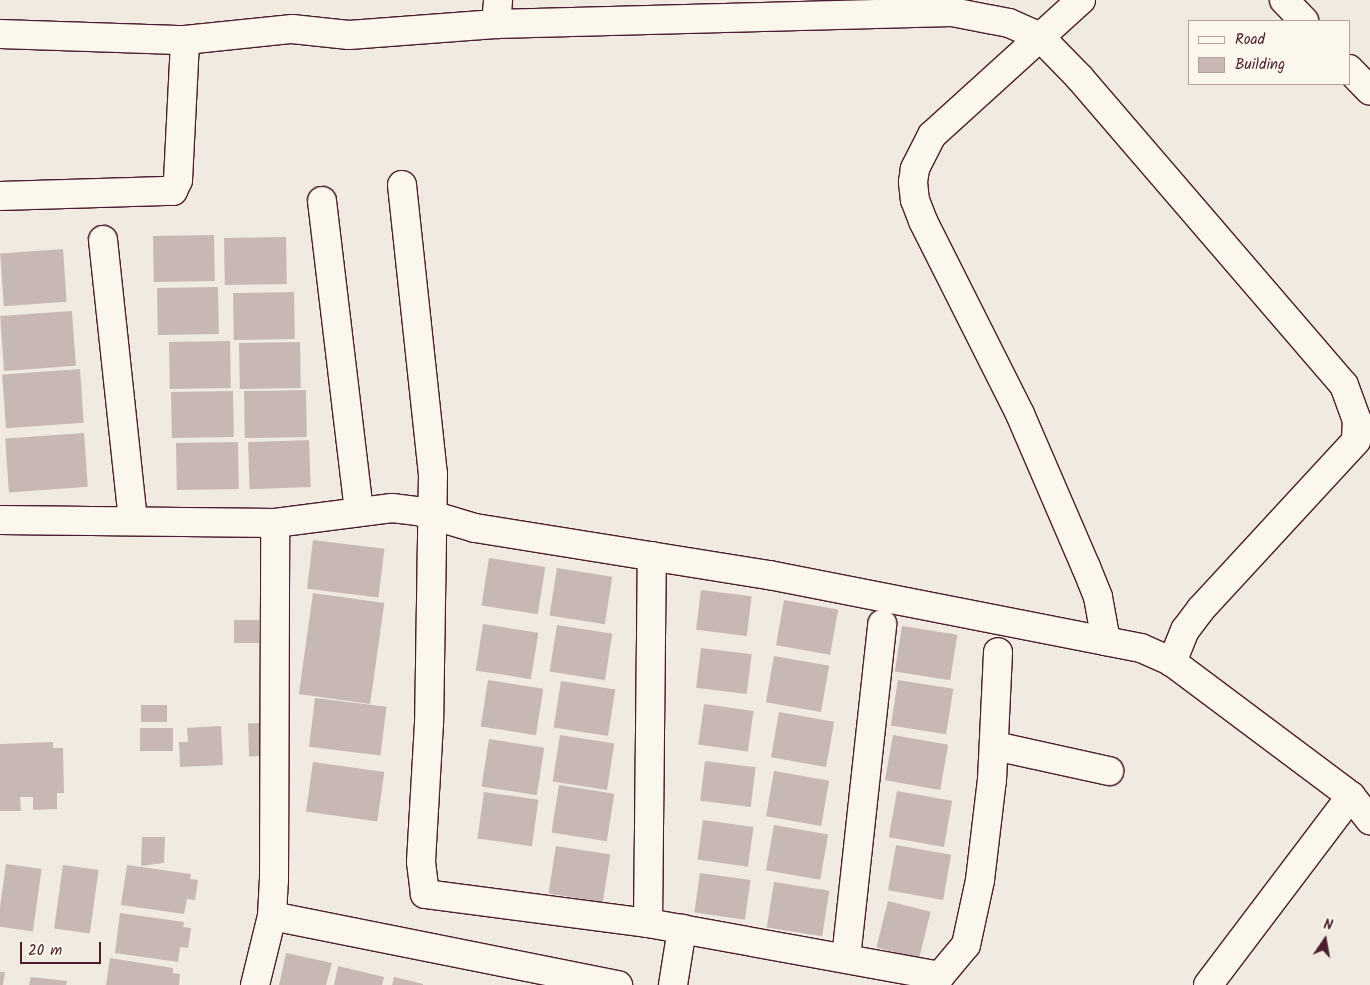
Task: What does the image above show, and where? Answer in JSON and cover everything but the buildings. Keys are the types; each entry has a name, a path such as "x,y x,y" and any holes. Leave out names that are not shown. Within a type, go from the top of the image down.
{"street":[{"path":"1081,0 932,135 915,169 915,200 1020,414 1098,598 1106,641"},
{"path":"1284,0 1303,20"},
{"path":"0,34 185,40 292,29 349,35 497,12 952,12 1009,23 1040,37 1079,77 1344,385 1357,420 1356,441 1201,609 1185,630 1172,662"},
{"path":"0,196 173,191 178,180 185,40"},
{"path":"1350,70 1370,91"},
{"path":"402,185 433,474 429,733 421,862 425,894 648,923 940,976 966,945 980,880 995,746 998,652"},
{"path":"322,201 359,512"},
{"path":"103,240 133,520"},
{"path":"0,520 274,523 392,508 432,513 475,528 769,575 1141,648 1172,662 1351,796 1370,820"},
{"path":"255,985 272,916 274,523"},
{"path":"648,923 652,556"},
{"path":"846,958 882,624"},
{"path":"995,746 1109,771"},
{"path":"1208,985 1351,796"},
{"path":"272,916 618,985"},
{"path":"673,985 682,929"}]}
